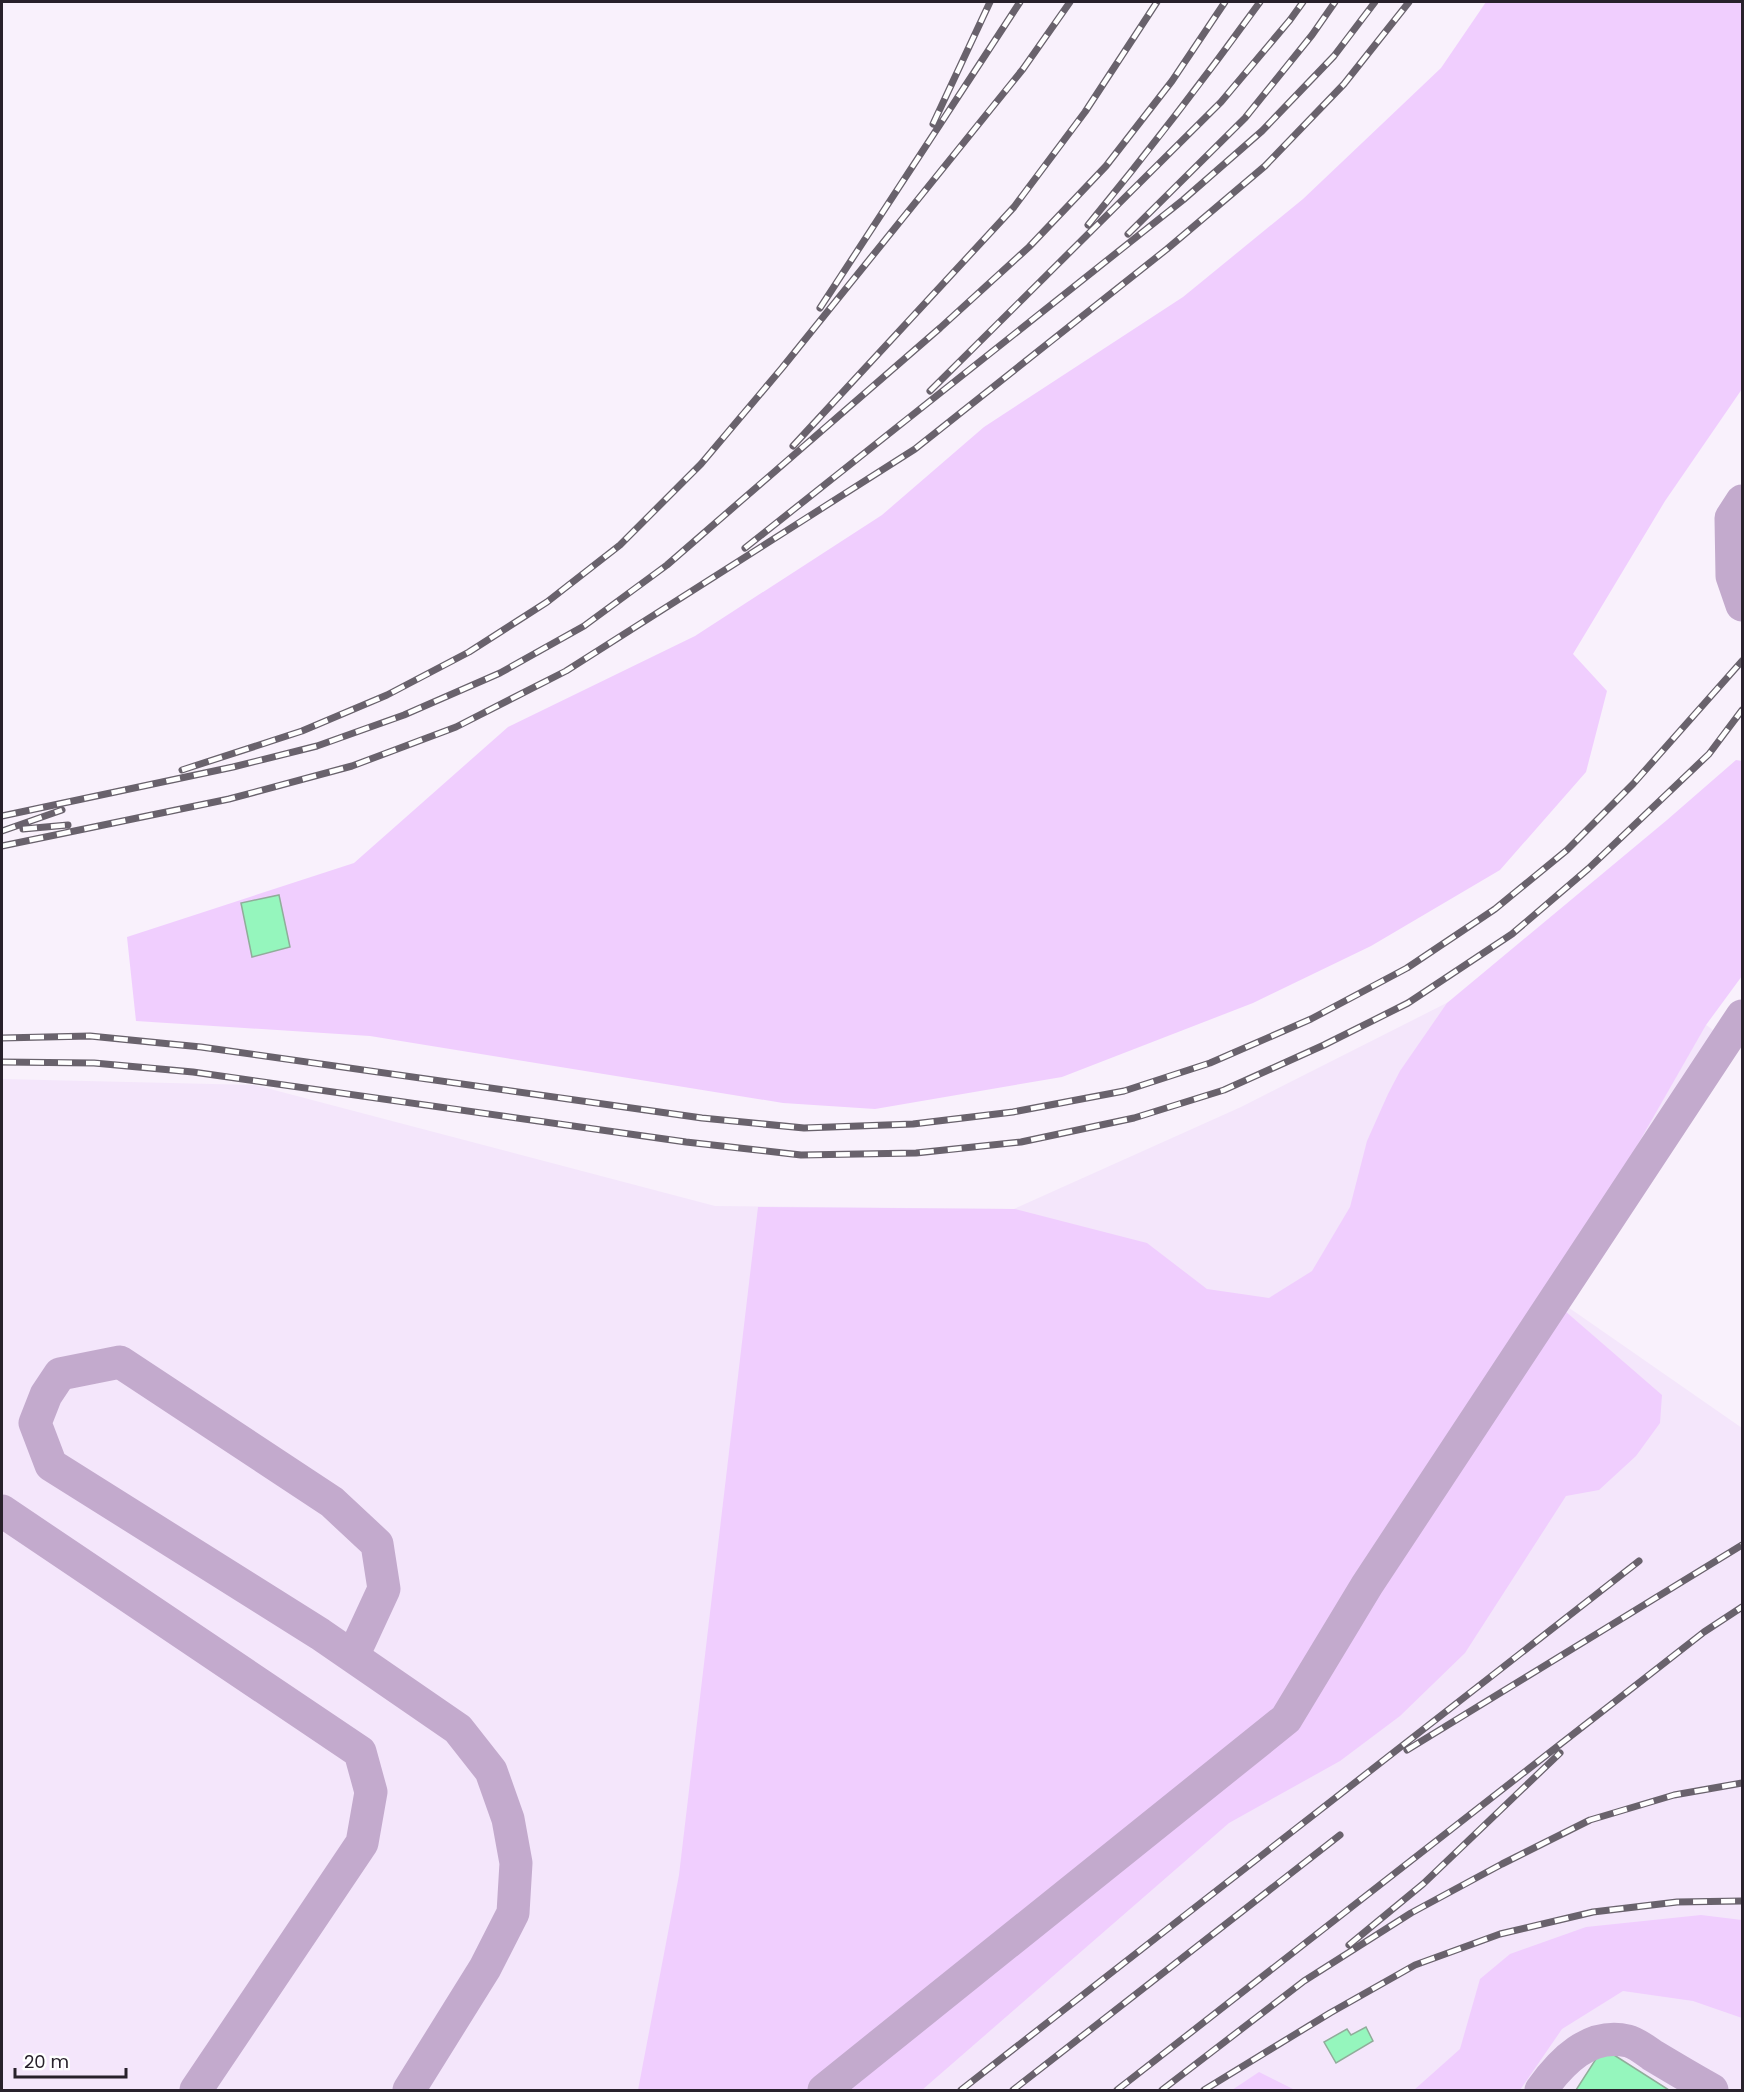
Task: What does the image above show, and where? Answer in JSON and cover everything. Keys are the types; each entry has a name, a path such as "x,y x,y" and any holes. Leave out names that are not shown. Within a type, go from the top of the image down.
{"lane":[{"path":"1743,501 1731,518 1732,576 1743,605"},
{"path":"824,2091 1286,1719 1367,1585 1743,1016"},
{"path":"353,1656 384,1589 377,1544 332,1502 120,1362 60,1374 46,1395 35,1423 51,1465 353,1656 459,1729 491,1772 508,1819 516,1863 513,1913 485,1968 409,2091"},
{"path":"2,1511 360,1752 371,1792 362,1843 196,2091"},
{"path":"1541,2091 1556,2069 1573,2054 1591,2044 1609,2040 1629,2041 1712,2091"}],"shaded area":[{"path":"1486,2 1742,2 1742,389 1665,501 1573,654 1607,691 1586,772 1500,870 1371,946 1253,1003 1062,1077 875,1109 783,1103 370,1036 136,1021 127,937 354,863 508,727 695,636 882,515 984,427 1183,297 1303,199 1441,68"},
{"path":"1736,760 1742,761 1742,976 1706,1025 1550,1298 1662,1395 1660,1423 1636,1456 1599,1490 1566,1496 1465,1653 1400,1716 1340,1761 1229,1823 922,2090 638,2090 679,1875 758,1207 1015,1209 1147,1243 1207,1289 1269,1298 1312,1271 1350,1207 1367,1141 1388,1094 1400,1071 1447,1003"},
{"path":"1589,931 1724,1039 1552,1296 1742,1428 1742,2090 2,2090 2,1079 255,1085 715,1206 1014,1209 1241,1107"},
{"path":"1701,1915 1742,1920 1742,2018 1693,2001 1623,1991 1562,2029 1520,2090 1414,2090 1460,2049 1480,1979 1510,1954 1586,1927"},
{"path":"1259,2072 1295,2090 1232,2090"}],"building":[{"path":"279,895 290,947 252,957 241,903"},
{"path":"1366,2027 1373,2041 1336,2063 1324,2042 1347,2029 1351,2035"},
{"path":"1603,2048 1669,2090 1576,2090"}],"railway":[{"path":"933,124 990,2"},
{"path":"820,308 1020,2"},
{"path":"182,770 302,731 387,695 469,652 547,602 620,545 701,464 782,368 1023,69 1070,2"},
{"path":"793,446 1014,207 1085,112 1157,2"},
{"path":"2,816 233,767 317,746 404,715 500,673 584,626 667,565 940,328 1029,247 1106,166 1172,81 1225,2"},
{"path":"1088,225 1176,115 1260,2"},
{"path":"930,391 1221,102 1303,2"},
{"path":"1128,234 1245,118 1312,35 1335,2"},
{"path":"745,548 1183,200 1262,131 1334,56 1375,2"},
{"path":"2,846 229,799 352,766 456,727 566,671 915,449 1167,249 1265,166 1344,84 1409,2"},
{"path":"2,1038 90,1036 201,1047 702,1118 804,1128 913,1124 1013,1112 1124,1091 1210,1063 1311,1019 1407,968 1495,909 1567,850 1633,784 1742,661"},
{"path":"2,1062 94,1063 193,1072 686,1142 801,1155 916,1153 1021,1142 1134,1118 1224,1090 1324,1045 1408,1003 1512,934 1588,869 1709,754 1742,710"},
{"path":"2,831 62,810"},
{"path":"23,829 68,825"},
{"path":"1407,1750 1742,1545"},
{"path":"961,2090 1639,1561"},
{"path":"1117,2090 1704,1632 1742,1607"},
{"path":"1349,1945 1423,1884 1560,1753"},
{"path":"1162,2090 1304,1981 1411,1913 1502,1864 1590,1820 1674,1795 1742,1783"},
{"path":"1013,2090 1340,1835"},
{"path":"1204,2090 1330,2013 1415,1965 1500,1934 1593,1912 1677,1902 1742,1901"}]}
